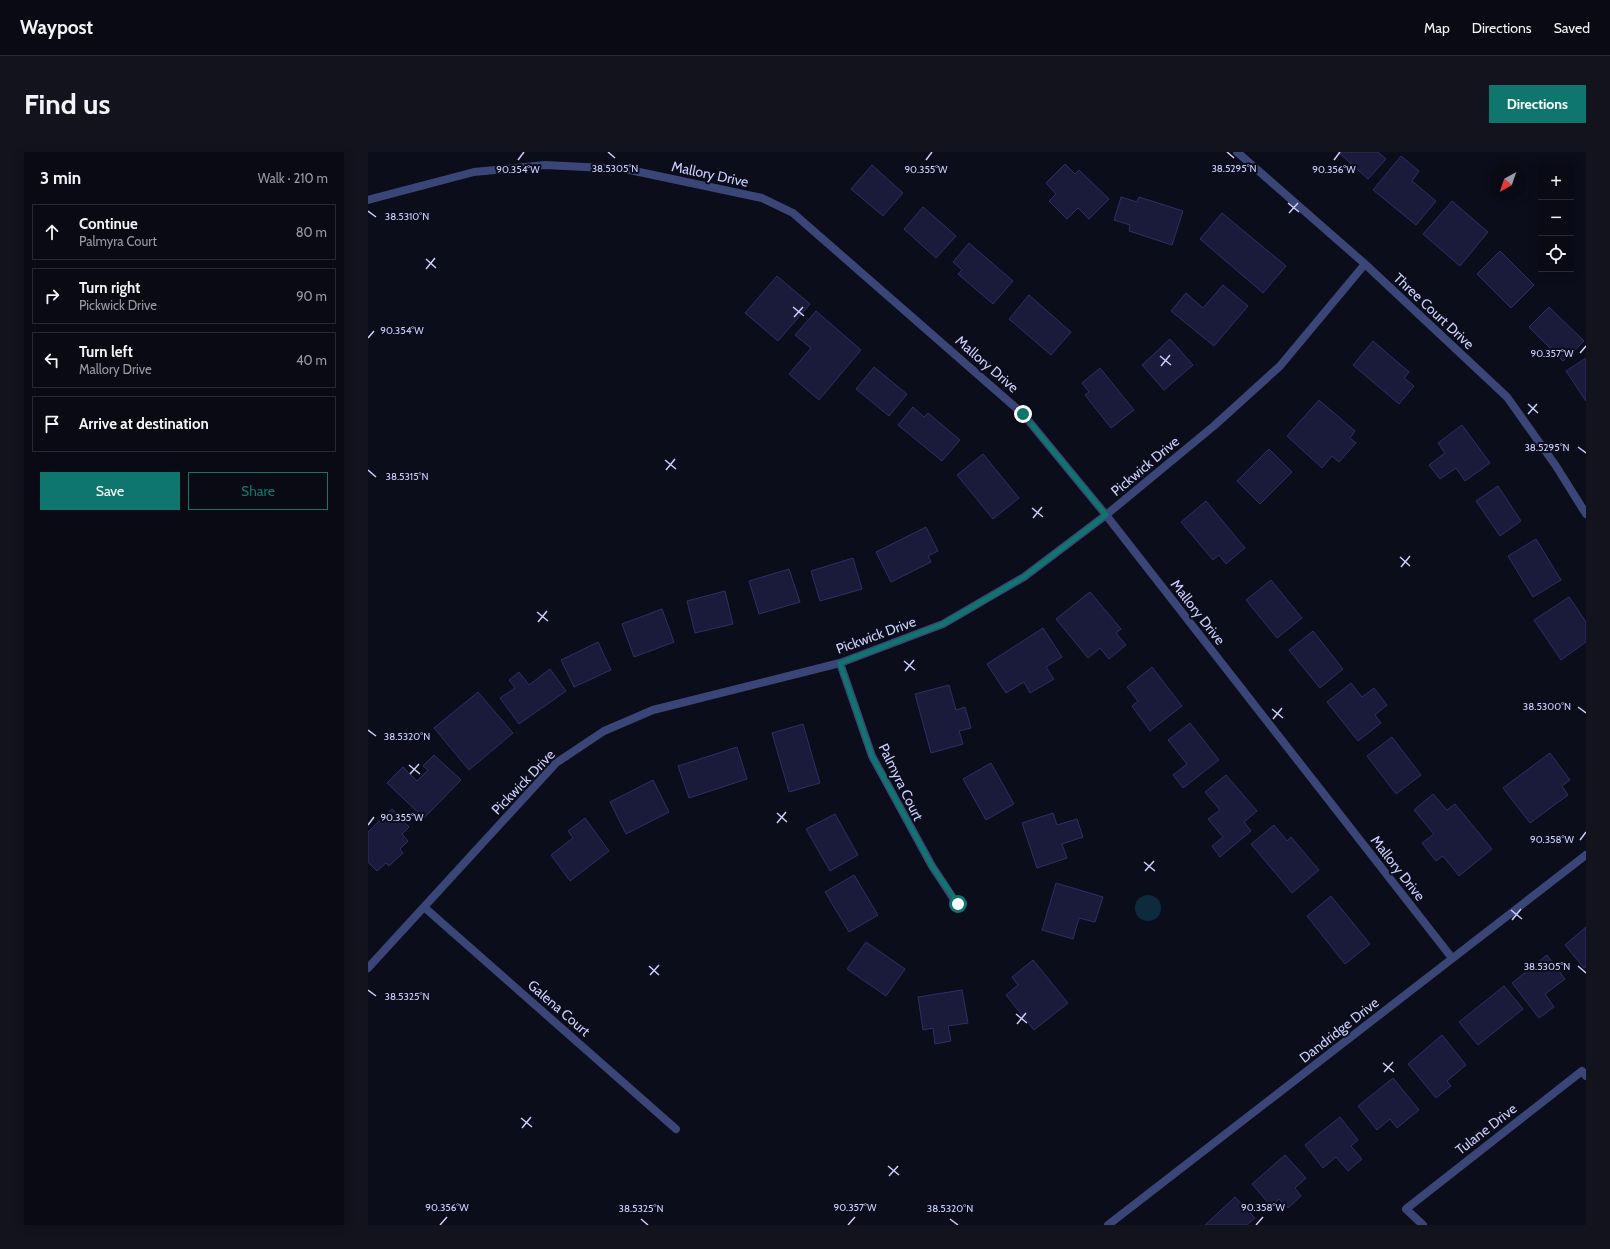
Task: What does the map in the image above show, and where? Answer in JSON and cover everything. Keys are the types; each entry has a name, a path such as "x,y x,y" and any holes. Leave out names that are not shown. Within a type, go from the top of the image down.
{"street":[{"name":"Three Court Drive","path":"1237,152 1365,264 1508,397 1556,466 1586,514"},
{"name":"Mallory Drive","path":"368,200 474,172 545,165 625,169 762,198 793,213 1023,414 1106,515 1452,958"},
{"name":"Pickwick Drive","path":"368,968 556,764 604,731 653,710 840,663 943,624 1024,577 1106,515 1215,425 1280,366 1365,264"},
{"name":"Palmyra Court","path":"840,663 872,756 932,866 958,904"},
{"name":"Dandridge Drive","path":"1108,1225 1586,855"},
{"name":"Galena Court","path":"424,907 676,1129"},
{"name":"Tulane Drive","path":"1423,1225 1406,1208 1584,1073"}],"water":[{"path":"1148,895 1157,899 1161,908 1157,917 1148,921 1139,917 1135,908 1139,899"}],"building":[{"path":"1338,152 1378,152 1386,159 1368,179"},
{"path":"1401,156 1419,171 1412,181 1436,201 1416,225 1373,190"},
{"path":"1065,164 1075,174 1079,170 1109,199 1089,219 1078,208 1067,219 1049,201 1056,194 1046,183"},
{"path":"872,165 903,193 883,216 851,189"},
{"path":"1121,197 1137,202 1139,197 1183,211 1172,245 1129,231 1130,225 1114,220"},
{"path":"1452,201 1488,232 1460,266 1423,234"},
{"path":"923,207 956,236 936,258 904,229"},
{"path":"1222,213 1286,266 1263,293 1200,239"},
{"path":"969,243 1013,281 993,304 958,274 962,270 953,262"},
{"path":"1500,251 1534,285 1511,308 1477,274"},
{"path":"777,276 810,304 778,341 745,313"},
{"path":"1223,285 1248,306 1214,346 1171,311 1186,293 1203,308"},
{"path":"1029,295 1071,332 1051,355 1009,319"},
{"path":"1549,307 1584,341 1563,361 1529,327"},
{"path":"816,311 861,350 819,400 789,374 811,348 795,335"},
{"path":"1170,339 1193,365 1164,390 1142,365"},
{"path":"1373,341 1409,372 1404,378 1414,386 1399,404 1353,365"},
{"path":"1586,358 1586,401 1566,371"},
{"path":"874,367 907,394 889,416 856,389"},
{"path":"1100,368 1134,410 1111,428 1085,395 1089,392 1082,383"},
{"path":"1319,400 1355,431 1350,438 1356,443 1339,462 1332,456 1322,468 1287,436"},
{"path":"913,407 924,417 928,413 960,440 942,461 898,425"},
{"path":"1462,425 1490,463 1465,481 1456,468 1440,479 1429,465 1445,453 1438,443"},
{"path":"1269,449 1292,472 1260,504 1237,481"},
{"path":"983,454 1019,498 993,519 957,475"},
{"path":"1498,486 1521,521 1500,536 1476,501"},
{"path":"1206,501 1245,548 1226,564 1219,555 1213,560 1181,522"},
{"path":"926,527 938,551 928,556 931,562 891,582 876,552"},
{"path":"1536,539 1561,580 1533,597 1508,556"},
{"path":"853,558 862,589 820,601 811,571"},
{"path":"789,569 800,602 759,614 749,581"},
{"path":"1271,580 1302,618 1277,638 1246,600"},
{"path":"725,591 733,624 695,633 687,601"},
{"path":"1090,592 1121,629 1116,633 1126,645 1109,659 1100,648 1088,658 1056,619"},
{"path":"1569,597 1586,622 1586,642 1561,660 1534,620"},
{"path":"662,609 674,642 634,657 622,624"},
{"path":"1043,628 1062,657 1046,667 1054,679 1030,693 1024,682 1006,693 987,664"},
{"path":"1313,631 1343,669 1320,688 1289,650"},
{"path":"598,642 611,670 574,687 561,660"},
{"path":"1152,667 1182,706 1150,731 1132,706 1138,701 1127,687"},
{"path":"550,669 566,691 519,724 500,698 515,688 509,680 519,672 529,685"},
{"path":"1351,683 1362,697 1374,688 1387,705 1375,715 1381,723 1358,741 1327,702"},
{"path":"949,685 956,710 965,707 971,728 959,731 963,744 931,753 915,694"},
{"path":"478,692 513,733 469,770 434,728"},
{"path":"1190,723 1219,760 1183,788 1173,775 1187,764 1168,740"},
{"path":"803,724 820,783 789,792 772,733"},
{"path":"1392,737 1421,775 1396,794 1367,756"},
{"path":"737,747 747,779 689,798 678,766"},
{"path":"1550,753 1570,780 1562,786 1568,795 1530,823 1503,788"},
{"path":"434,755 461,780 424,818 387,783 403,767 417,781 428,770 423,766"},
{"path":"991,763 1014,804 986,820 963,779"},
{"path":"1226,775 1257,811 1244,822 1251,831 1220,857 1212,846 1223,837 1208,819 1220,810 1205,792"},
{"path":"653,780 669,812 626,834 610,802"},
{"path":"1433,794 1447,810 1455,804 1492,849 1459,876 1443,856 1436,861 1422,843 1434,834 1414,810"},
{"path":"392,809 409,827 402,834 408,841 400,849 403,853 389,866 386,863 377,871 368,862 368,832"},
{"path":"1053,813 1057,825 1077,819 1083,837 1062,844 1067,858 1037,868 1022,823"},
{"path":"835,814 858,855 830,871 806,829"},
{"path":"585,818 609,851 570,881 551,855 573,838 568,831"},
{"path":"1274,825 1287,841 1291,837 1319,870 1292,893 1251,844"},
{"path":"854,875 878,915 849,932 825,892"},
{"path":"1056,883 1103,897 1095,922 1079,918 1073,939 1042,930"},
{"path":"1331,896 1370,944 1345,964 1307,916"},
{"path":"1586,927 1586,967 1584,968 1565,945"},
{"path":"866,942 905,969 886,996 847,969"},
{"path":"1547,955 1565,979 1545,994 1554,1007 1539,1018 1512,983"},
{"path":"1033,960 1068,1003 1034,1030 1006,995 1018,985 1012,977"},
{"path":"1504,986 1523,1009 1478,1045 1459,1022"},
{"path":"962,990 968,1023 948,1026 951,1041 935,1044 933,1028 923,1030 918,997"},
{"path":"1442,1035 1466,1065 1447,1081 1451,1086 1436,1098 1408,1064"},
{"path":"1393,1078 1419,1110 1397,1128 1390,1119 1377,1130 1358,1106"},
{"path":"1340,1117 1358,1140 1351,1146 1362,1159 1348,1171 1336,1157 1323,1168 1305,1145"},
{"path":"1285,1155 1306,1178 1295,1188 1301,1196 1288,1208 1279,1199 1271,1206 1252,1184"},
{"path":"1235,1197 1255,1218 1247,1225 1205,1225"}],"route":[{"path":"958,904 932,866 907,824 872,756 840,663 943,624 1024,577 1106,515 1023,414"}]}
